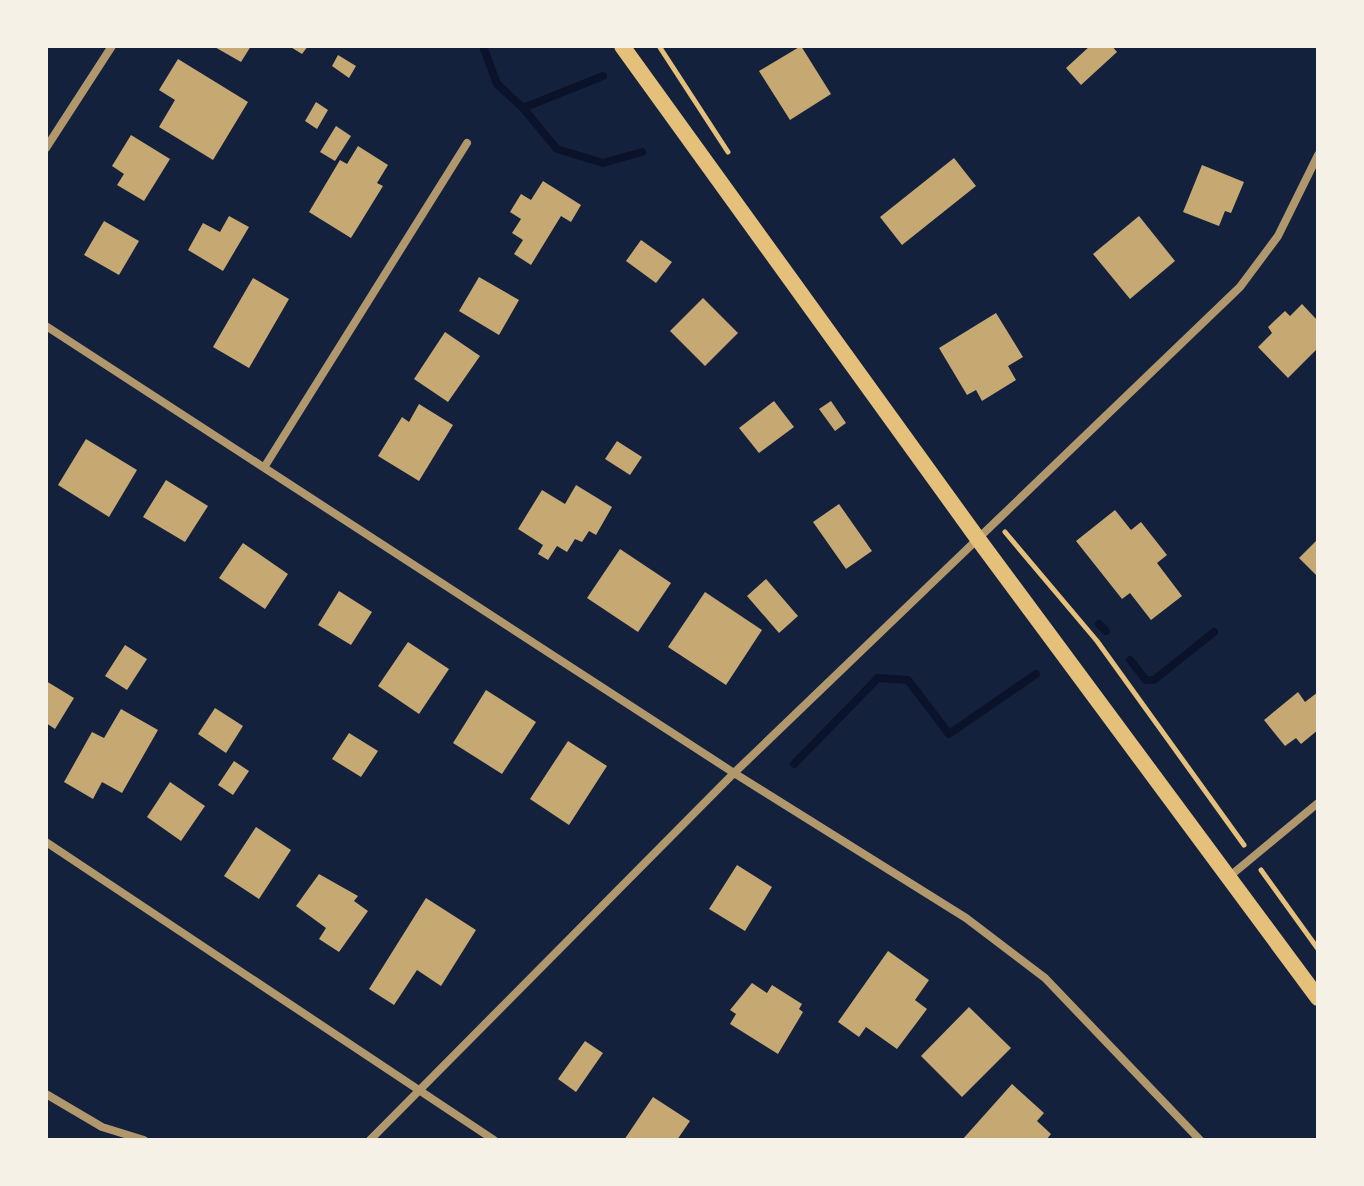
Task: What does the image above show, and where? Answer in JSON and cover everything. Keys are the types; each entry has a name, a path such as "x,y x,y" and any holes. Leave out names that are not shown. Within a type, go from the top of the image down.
{"main road":[{"path":"622,46 978,539 1318,998"}],"street":[{"path":"46,148 112,46"},
{"path":"265,466 467,143"},
{"path":"370,1140 734,773 1240,287 1278,236 1318,155"},
{"path":"46,326 734,773 966,918 1045,978 1200,1140"},
{"path":"1230,876 1318,803"},
{"path":"46,842 494,1140"},
{"path":"46,1094 102,1127 144,1140"}],"path":[{"path":"659,46 734,161"},
{"path":"995,521 1097,641 1318,949"}],"building":[{"path":"213,46 251,46 241,62"},
{"path":"289,46 308,46 302,54"},
{"path":"801,46 831,94 790,120 759,71"},
{"path":"1090,46 1112,46 1117,52 1081,85 1066,68"},
{"path":"338,55 356,66 349,78 332,66"},
{"path":"178,59 248,102 213,160 159,127 175,100 159,90"},
{"path":"316,102 328,110 317,129 305,121"},
{"path":"336,126 351,136 335,161 320,152"},
{"path":"131,135 170,159 144,201 117,185 124,174 112,166"},
{"path":"358,146 388,165 377,183 383,186 351,238 309,212 340,160 347,164"},
{"path":"954,158 976,186 902,245 880,217"},
{"path":"1202,165 1244,182 1231,213 1225,211 1219,226 1183,212"},
{"path":"543,181 581,205 571,222 561,216 531,265 514,254 523,240 512,233 521,219 510,212 521,194 531,200"},
{"path":"229,216 249,227 223,271 188,250 203,223 220,232"},
{"path":"1139,216 1175,261 1130,299 1093,254"},
{"path":"104,221 139,241 119,275 84,255"},
{"path":"641,240 672,262 656,283 626,261"},
{"path":"479,277 519,300 499,335 459,311"},
{"path":"253,278 289,299 249,368 213,347"},
{"path":"703,298 738,333 705,366 670,331"},
{"path":"1302,304 1318,321 1318,348 1288,378 1258,347 1272,333 1268,327 1285,311 1290,316"},
{"path":"996,313 1023,357 1008,366 1016,380 982,401 976,390 967,395 939,348"},
{"path":"445,332 480,356 448,402 414,379"},
{"path":"774,401 794,427 759,453 739,428"},
{"path":"831,401 846,423 835,431 819,409"},
{"path":"419,404 453,425 419,481 378,456 402,417 409,422"},
{"path":"86,439 137,470 109,517 58,485"},
{"path":"617,441 642,457 630,475 605,459"},
{"path":"166,480 208,506 185,542 143,517"},
{"path":"576,485 612,507 596,535 589,531 582,542 575,539 567,552 557,546 548,560 538,554 543,545 518,529 542,490 565,504"},
{"path":"839,504 872,551 846,569 813,522"},
{"path":"1115,510 1131,530 1141,522 1167,555 1157,563 1182,596 1151,620 1130,593 1122,599 1076,541"},
{"path":"1318,539 1318,577 1299,558"},
{"path":"243,543 288,574 265,609 219,578"},
{"path":"620,549 671,583 638,632 587,598"},
{"path":"766,579 798,616 779,633 747,596"},
{"path":"339,591 372,612 351,645 318,625"},
{"path":"705,592 762,630 726,685 668,647"},
{"path":"408,642 449,669 419,714 378,686"},
{"path":"125,645 147,659 127,690 105,676"},
{"path":"46,681 74,698 55,729 46,723"},
{"path":"486,690 536,722 502,774 453,743"},
{"path":"1298,692 1305,702 1318,692 1318,730 1301,744 1296,738 1285,746 1264,720"},
{"path":"215,708 243,726 226,753 198,734"},
{"path":"121,709 158,730 122,793 102,782 93,799 64,782 92,732 104,738"},
{"path":"349,733 378,751 361,777 332,759"},
{"path":"568,741 607,766 569,825 530,799"},
{"path":"234,761 249,771 233,795 218,785"},
{"path":"170,782 205,806 181,841 147,817"},
{"path":"256,827 291,850 259,899 224,876"},
{"path":"737,865 772,887 745,931 709,909"},
{"path":"319,874 358,896 354,901 368,911 339,952 319,939 326,928 296,906"},
{"path":"426,898 476,930 441,986 417,970 394,1005 369,989"},
{"path":"888,951 929,980 915,1000 927,1009 897,1049 866,1027 859,1037 838,1022"},
{"path":"752,983 767,993 772,985 802,1004 799,1009 803,1012 778,1054 730,1024 736,1014 730,1010"},
{"path":"969,1007 1011,1048 962,1097 921,1056"},
{"path":"585,1041 603,1053 576,1092 558,1079"},
{"path":"1012,1084 1044,1113 1037,1121 1051,1134 1046,1140 962,1140"},
{"path":"653,1097 690,1121 677,1140 624,1140"}],"waterway":[{"path":"483,46 497,84 523,108 603,76"},
{"path":"523,108 557,149 603,163 642,152"},
{"path":"1099,624 1106,631"},
{"path":"1130,660 1146,680 1154,680 1214,632"},
{"path":"794,764 878,678 908,680 949,734 1036,674"}]}
